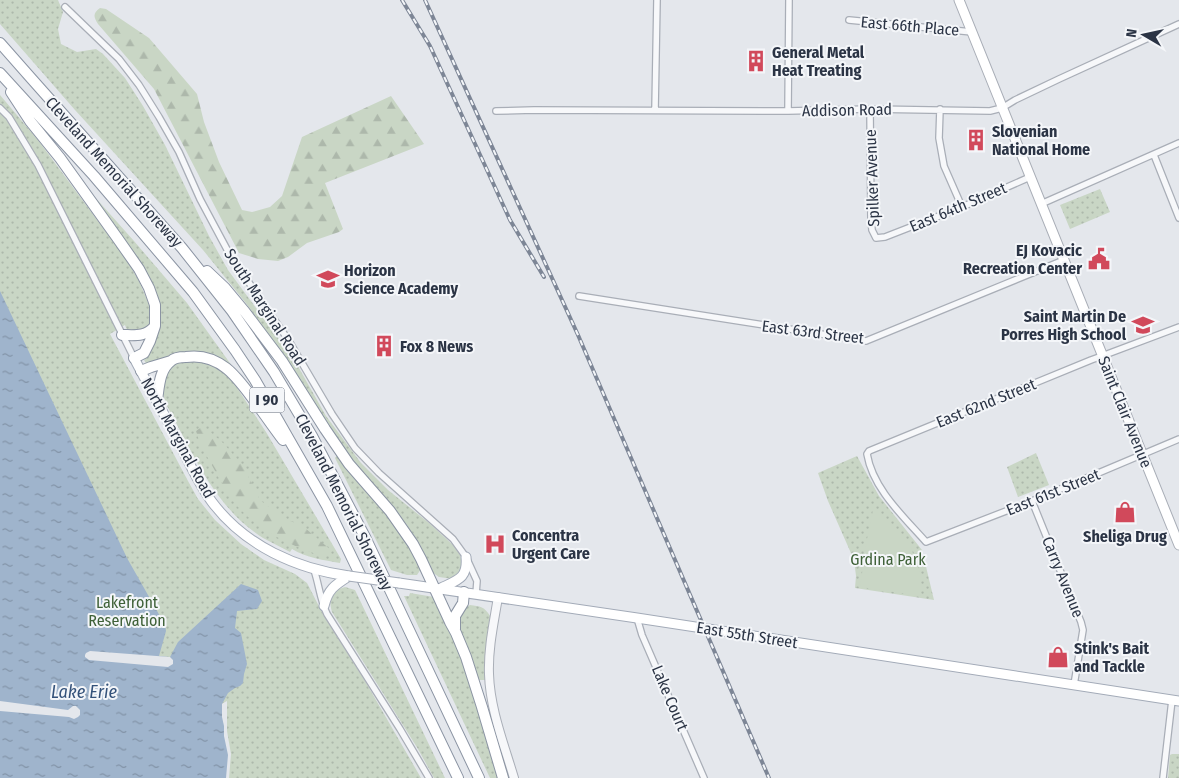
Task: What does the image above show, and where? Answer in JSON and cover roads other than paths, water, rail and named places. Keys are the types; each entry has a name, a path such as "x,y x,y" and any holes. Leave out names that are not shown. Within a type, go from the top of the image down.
{"highway":[{"name":"Cleveland Memorial Shoreway","path":"0,43 182,248 274,372 312,436 365,537 479,778"},
{"name":"Cleveland Memorial Shoreway","path":"0,74 94,176 193,292 255,380 312,479 348,547 458,778"},
{"path":"0,74 30,122 60,158 138,269 149,288 156,317 155,326 144,353 134,358"},
{"path":"182,248 224,288 282,361 349,464 390,511 421,558 437,588 471,672 503,778"},
{"path":"122,335 145,334 155,326"},
{"path":"141,371 187,356 212,359 228,370 240,382 312,479"},
{"path":"157,400 162,374 171,361"},
{"path":"456,633 455,616 463,603 464,592"}],"main road":[{"name":"Saint Clair Avenue","path":"959,0 1179,545"},
{"name":"North Marginal Road","path":"134,358 195,473 218,510 262,547 282,558 314,570"},
{"path":"437,588 457,580 464,574 466,557"},
{"name":"East 55th Street","path":"314,570 1175,701"},
{"path":"324,606 327,595 345,576"}],"street":[{"path":"655,110 657,0"},
{"path":"788,0 788,111"},
{"name":"South Marginal Road","path":"65,7 119,59 139,85 179,152 200,199 230,256 289,341 332,414 355,448 379,473 450,536 466,557 477,581 476,594"},
{"name":"East 66th Place","path":"848,20 972,32"},
{"name":"Addison Road","path":"496,111 788,111 870,109 990,111 1002,108 1059,79 1179,24"},
{"name":"North Marginal Road","path":"0,108 10,117 38,165 134,358"},
{"name":"Spilker Avenue","path":"870,109 872,230 876,238 885,237"},
{"path":"940,109 939,138 944,166 962,207"},
{"path":"1041,204 1179,143"},
{"path":"1154,155 1179,218"},
{"name":"East 64th Street","path":"885,237 962,207 1030,177"},
{"name":"East 63rd Street","path":"579,296 866,342 1064,260"},
{"name":"East 62nd Street","path":"926,542 890,502 882,490 867,456 869,450 1090,360 1179,327"},
{"name":"East 61st Street","path":"926,542 1032,501 1179,439"},
{"name":"Carry Avenue","path":"1032,501 1084,630 1074,685"},
{"path":"314,570 327,614 429,778"},
{"path":"498,597 490,653 490,686 514,778"},
{"name":"Lake Court","path":"637,618 642,635 704,778"},
{"path":"1163,778 1175,701"}],"water":[{"name":"Lake Erie","path":"0,291 127,558 165,625 166,631 159,656 170,657 178,642 241,584 258,590 262,601 257,609 237,611 235,628 241,633 247,664 243,683 228,693 222,704 224,736 228,755 226,778 0,778"}],"railway":[{"path":"402,0 430,46 510,220 544,277"},
{"path":"425,0 578,335 769,778"}],"place":[{"name":"General Metal Heat Treating","path":"756,61"},
{"name":"Slovenian National Home","path":"976,140"},
{"name":"EJ Kovacic Recreation Center","path":"1099,259"},
{"name":"Horizon Science Academy","path":"328,279"},
{"name":"Saint Martin De Porres High School","path":"1143,325"},
{"name":"Fox 8 News","path":"384,346"},
{"name":"Sheliga Drug","path":"1125,512"},
{"name":"Concentra Urgent Care","path":"495,544"},
{"name":"Stink's Bait and Tackle","path":"1058,657"}],"park label":[{"name":"Grdina Park","path":"888,559"},
{"name":"Lakefront Reservation","path":"127,611"}]}
